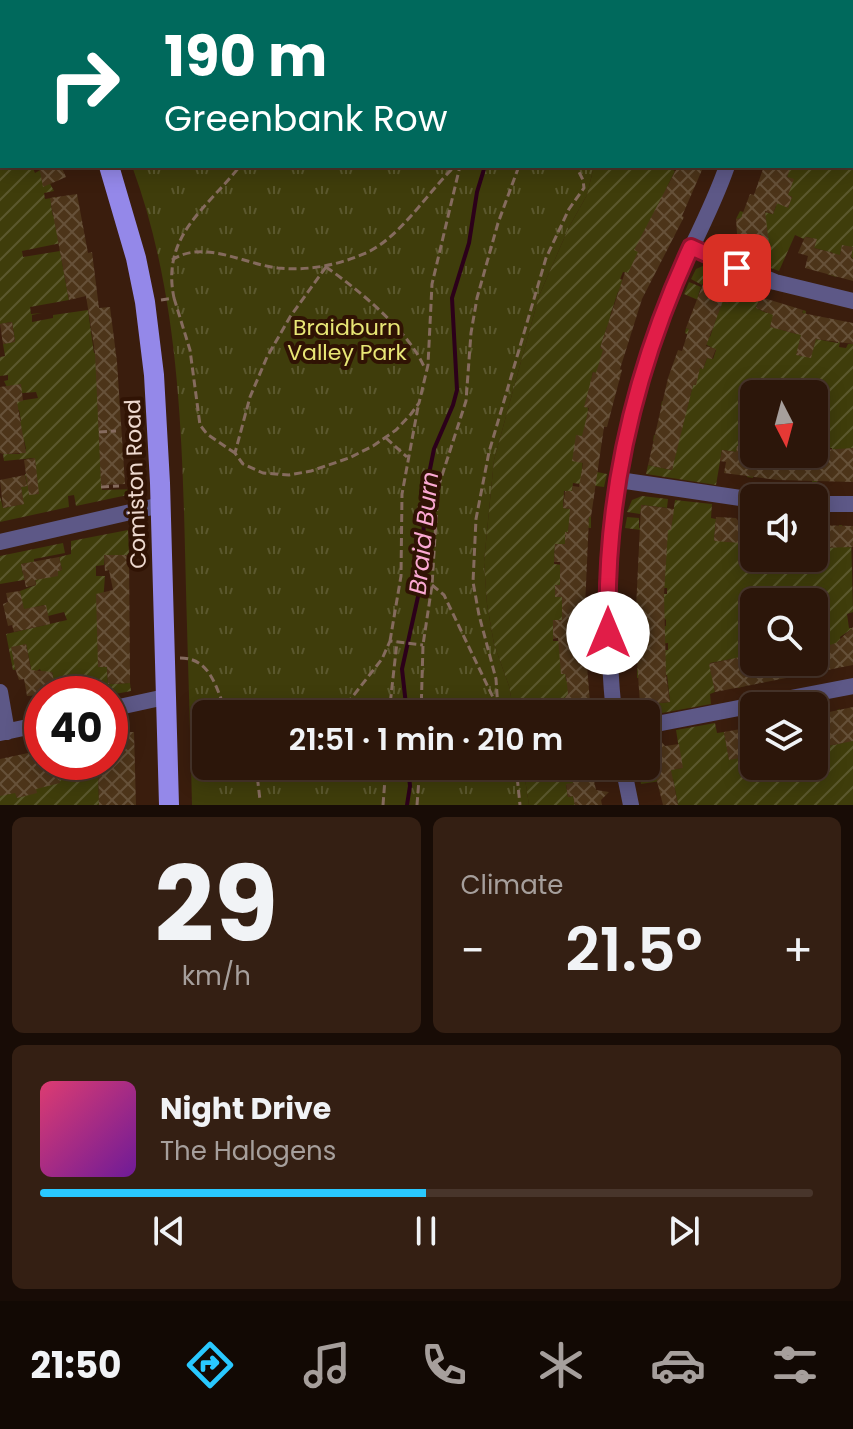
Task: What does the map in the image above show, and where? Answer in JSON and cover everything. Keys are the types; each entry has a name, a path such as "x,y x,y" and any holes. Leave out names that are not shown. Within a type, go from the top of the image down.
{"main road":[{"name":"Comiston Road","path":"110,168 130,234 145,302 156,408 169,805"}],"street":[{"path":"613,700 608,601 611,542 630,417 664,308 726,168"},
{"path":"691,247 775,282 853,301"},
{"path":"619,480 740,498"},
{"path":"828,504 853,504"},
{"path":"0,542 161,505"},
{"path":"660,723 853,686"},
{"path":"0,692 3,732 24,728"},
{"path":"128,705 165,697"},
{"path":"626,780 631,805"}],"path":[{"path":"238,168 186,228 172,260 174,298 188,342 200,425 207,434 235,453 243,464 263,473 289,475 336,463 385,438 401,425 419,403"},
{"path":"172,260 197,250 278,268 326,267 376,247 455,168"},
{"path":"350,700 382,659 390,641 401,576 401,500 407,457 430,348 431,289 457,168"},
{"path":"421,700 423,645 432,585 436,502 449,449 466,401 477,298 518,168"},
{"path":"497,700 496,679 473,582 476,519 489,452 546,258 569,209 584,188 577,168"},
{"path":"326,267 367,297 413,349 426,371"},
{"path":"235,453 250,397 267,357 290,317 326,267"},
{"path":"145,302 174,298"},
{"path":"99,432 116,431"},
{"path":"385,438 407,457"},
{"path":"101,487 119,486"},
{"path":"432,585 444,595 494,700"},
{"path":"390,641 423,645"},
{"path":"391,700 397,642"},
{"path":"164,658 195,658 210,674 221,700"},
{"path":"258,780 260,800"},
{"path":"383,805 385,780"},
{"path":"417,805 419,780"},
{"path":"517,780 520,805"}],"green space":[{"path":"33,168 35,173 42,169 54,191 44,193 45,199 58,197 51,205 53,216 61,215 76,240 22,251 23,257 60,251 69,300 30,307 31,314 42,313 32,315 32,322 53,318 53,315 88,310 94,353 110,351 111,357 117,358 101,360 99,420 102,490 138,489 137,493 76,506 74,495 68,496 69,507 0,522 0,496 3,508 23,504 21,487 27,486 25,474 36,473 35,467 25,468 34,458 4,461 3,454 20,454 26,449 24,440 19,441 16,422 21,421 19,410 5,403 38,398 36,392 10,394 4,381 8,380 8,375 0,376 0,357 5,356 3,344 15,341 12,322 0,324 0,169"},
{"name":"Braidburn Valley Park","path":"133,168 594,168 587,195 569,227 539,296 494,460 484,562 487,604 494,644 512,700 192,700 192,780 525,780 529,805 192,805 179,404 159,259"},
{"path":"594,168 669,168 675,171 666,189 659,263 623,272 620,279 635,285 618,292 610,316 621,320 607,327 600,348 611,352 596,373 593,372 582,469 607,474 604,487 573,483 572,491 564,491 563,508 570,509 570,515 591,517 591,528 569,526 568,532 565,532 565,544 555,544 554,564 563,565 563,585 555,586 555,597 563,597 562,620 553,621 553,641 563,641 566,681 587,679 564,700 512,700 494,644 487,604 484,562 494,460 539,296 569,227 587,195"},
{"path":"789,168 853,168 853,259 842,245 836,277 827,274 833,253 814,248 816,239 795,235 779,271 719,250 714,243 714,237 740,248 768,244 767,234 748,217 736,219 740,211 773,214 777,203 788,207 792,197 758,184 793,180 787,177"},
{"path":"710,266 764,289 756,308 767,313 772,302 775,328 797,334 803,310 806,311 797,355 816,339 838,343 844,322 839,347 846,348 848,344 853,344 853,448 832,454 832,448 828,448 828,380 740,380 740,451 722,450 716,485 646,474 648,465 672,470 677,446 653,441 654,435 678,441 685,411 661,406 662,401 687,408 693,385 696,385 689,365 703,369 707,358 713,359 716,350 685,333 686,328 710,337 717,316 698,300 684,294 689,282 701,287 698,296 719,306 722,301 728,303 731,298 734,299 738,285 731,282 729,286 707,276 702,285 691,279 696,269"},
{"path":"749,468 756,468 753,478 747,477"},
{"path":"812,468 819,468 817,483 812,482"},
{"path":"642,496 668,499 667,508 642,505 640,514 627,512 632,500"},
{"path":"675,500 712,504 711,518 716,519 714,541 740,521 740,572 828,572 828,547 839,547 839,525 842,525 843,534 851,534 853,612 847,614 849,628 853,628 840,637 841,644 833,668 828,644 828,588 740,588 740,676 743,676 745,686 738,688 732,659 710,663 715,692 710,694 711,704 660,713 660,703 670,702 667,675 637,678 637,668 665,666 660,650 668,650 668,643 660,644 659,635 635,636 637,627 666,626 666,620 637,593 667,594 667,588 664,588 641,530 625,528 627,517 639,518 639,528 664,531 672,521"},
{"path":"128,530 129,555 105,555 104,565 96,566 96,576 105,576 98,667 107,667 108,676 53,676 52,672 43,676 40,669 32,674 26,644 17,669 13,670 6,634 67,620 64,612 48,616 45,605 21,614 20,591 36,585 35,578 0,584 0,556 63,543 65,553 21,564 23,574 36,572 58,576 58,571 62,570 59,557 71,554 71,541"},
{"path":"840,709 845,737 853,741 853,805 678,805 673,779 641,784 640,780 660,780 660,772 682,768 676,730 715,723 717,733 724,732 729,759 740,751 740,780 828,780 828,746 843,743 837,710"},
{"path":"30,780 60,783 59,780 98,780 99,805 0,805 0,796 13,781 17,798"},
{"path":"525,780 589,780 566,785 568,797 573,796 575,805 529,805"}],"building":[{"path":"39,168 62,168 66,177 43,187"},
{"path":"677,168 702,170 684,217 642,299 620,369 607,427 604,427 589,517 584,630 590,700 564,700 568,694 566,674 561,674 558,638 553,639 553,620 562,620 562,597 555,597 555,585 560,585 560,562 554,562 555,544 565,544 565,532 568,532 570,509 563,508 565,491 572,491 573,486 579,487 583,463 572,461 576,435 582,436 589,408 584,407 593,372 596,373 603,350 600,348 625,272 628,273 638,252 634,250"},
{"path":"763,168 790,168 787,177 794,179 788,195 792,197 788,208 777,203 773,214 765,211 769,244 738,248 736,219 741,218 750,194 754,195"},
{"path":"77,194 88,253 92,252 99,308 110,307 125,484 101,485 95,353 86,296 69,300 50,198"},
{"path":"805,237 817,239 814,248 840,255 842,245 853,247 853,281 805,268 808,256 798,253"},
{"path":"706,276 735,288 728,304 723,301 706,346 716,349 712,359 707,358 703,369 700,368 696,385 693,385 672,470 648,465 668,378 678,350 682,351 689,329 686,328"},
{"path":"760,297 803,310 802,313 853,323 853,344 816,339 811,358 796,355 801,335 770,327 773,315 756,308"},
{"path":"12,322 15,342 3,344 0,324"},
{"path":"21,384 23,401 17,402 26,453 3,454 0,453 0,387"},
{"path":"737,446 740,447 740,468 828,468 828,450 853,448 853,482 778,480 724,473 726,462 720,461 722,450 736,452"},
{"path":"35,458 39,494 29,495 24,460"},
{"path":"25,475 27,486 21,487 24,504 3,508 0,480"},
{"path":"641,505 674,509 671,530 668,530 664,594 666,675 670,702 640,700 635,629"},
{"path":"716,517 736,518 740,523 740,543 714,541"},
{"path":"828,525 853,526 853,547 828,548"},
{"path":"104,555 129,555 130,683 128,676 108,676 107,667 98,667 96,594 113,590 109,570 105,571"},
{"path":"59,557 62,570 58,571 58,576 35,580 36,585 26,587 21,564"},
{"path":"20,591 24,609 46,605 50,624 14,632 12,625 8,626 3,604 8,602 6,593"},
{"path":"853,627 853,665 828,670 828,646 836,643"},
{"path":"26,644 31,670 52,672 53,676 24,676 19,680 11,647"},
{"path":"740,657 740,676 797,676 715,692 709,664"},
{"path":"853,707 853,741 828,746 828,712"},
{"path":"740,729 740,758 729,760 724,732"},
{"path":"128,732 134,732 136,805 99,805 98,780 128,780"},
{"path":"660,740 665,746 679,744 683,768 671,770 678,805 663,805 657,780 660,780"},
{"path":"24,754 24,780 59,780 60,783 17,798 15,793 0,796 0,759"},
{"path":"572,780 594,780 596,790 609,792 601,800 602,805 575,805 573,796 568,797 566,784 573,783"}],"waterway":[{"name":"Braid Burn","path":"405,700 402,669 423,574 424,499 434,449 457,390 452,298 469,243 477,192 484,168"},
{"name":"Braid Burn","path":"407,805 409,780"}],"route":[{"path":"608,633 609,572 616,496 630,417 655,332 691,247 737,268"}]}
